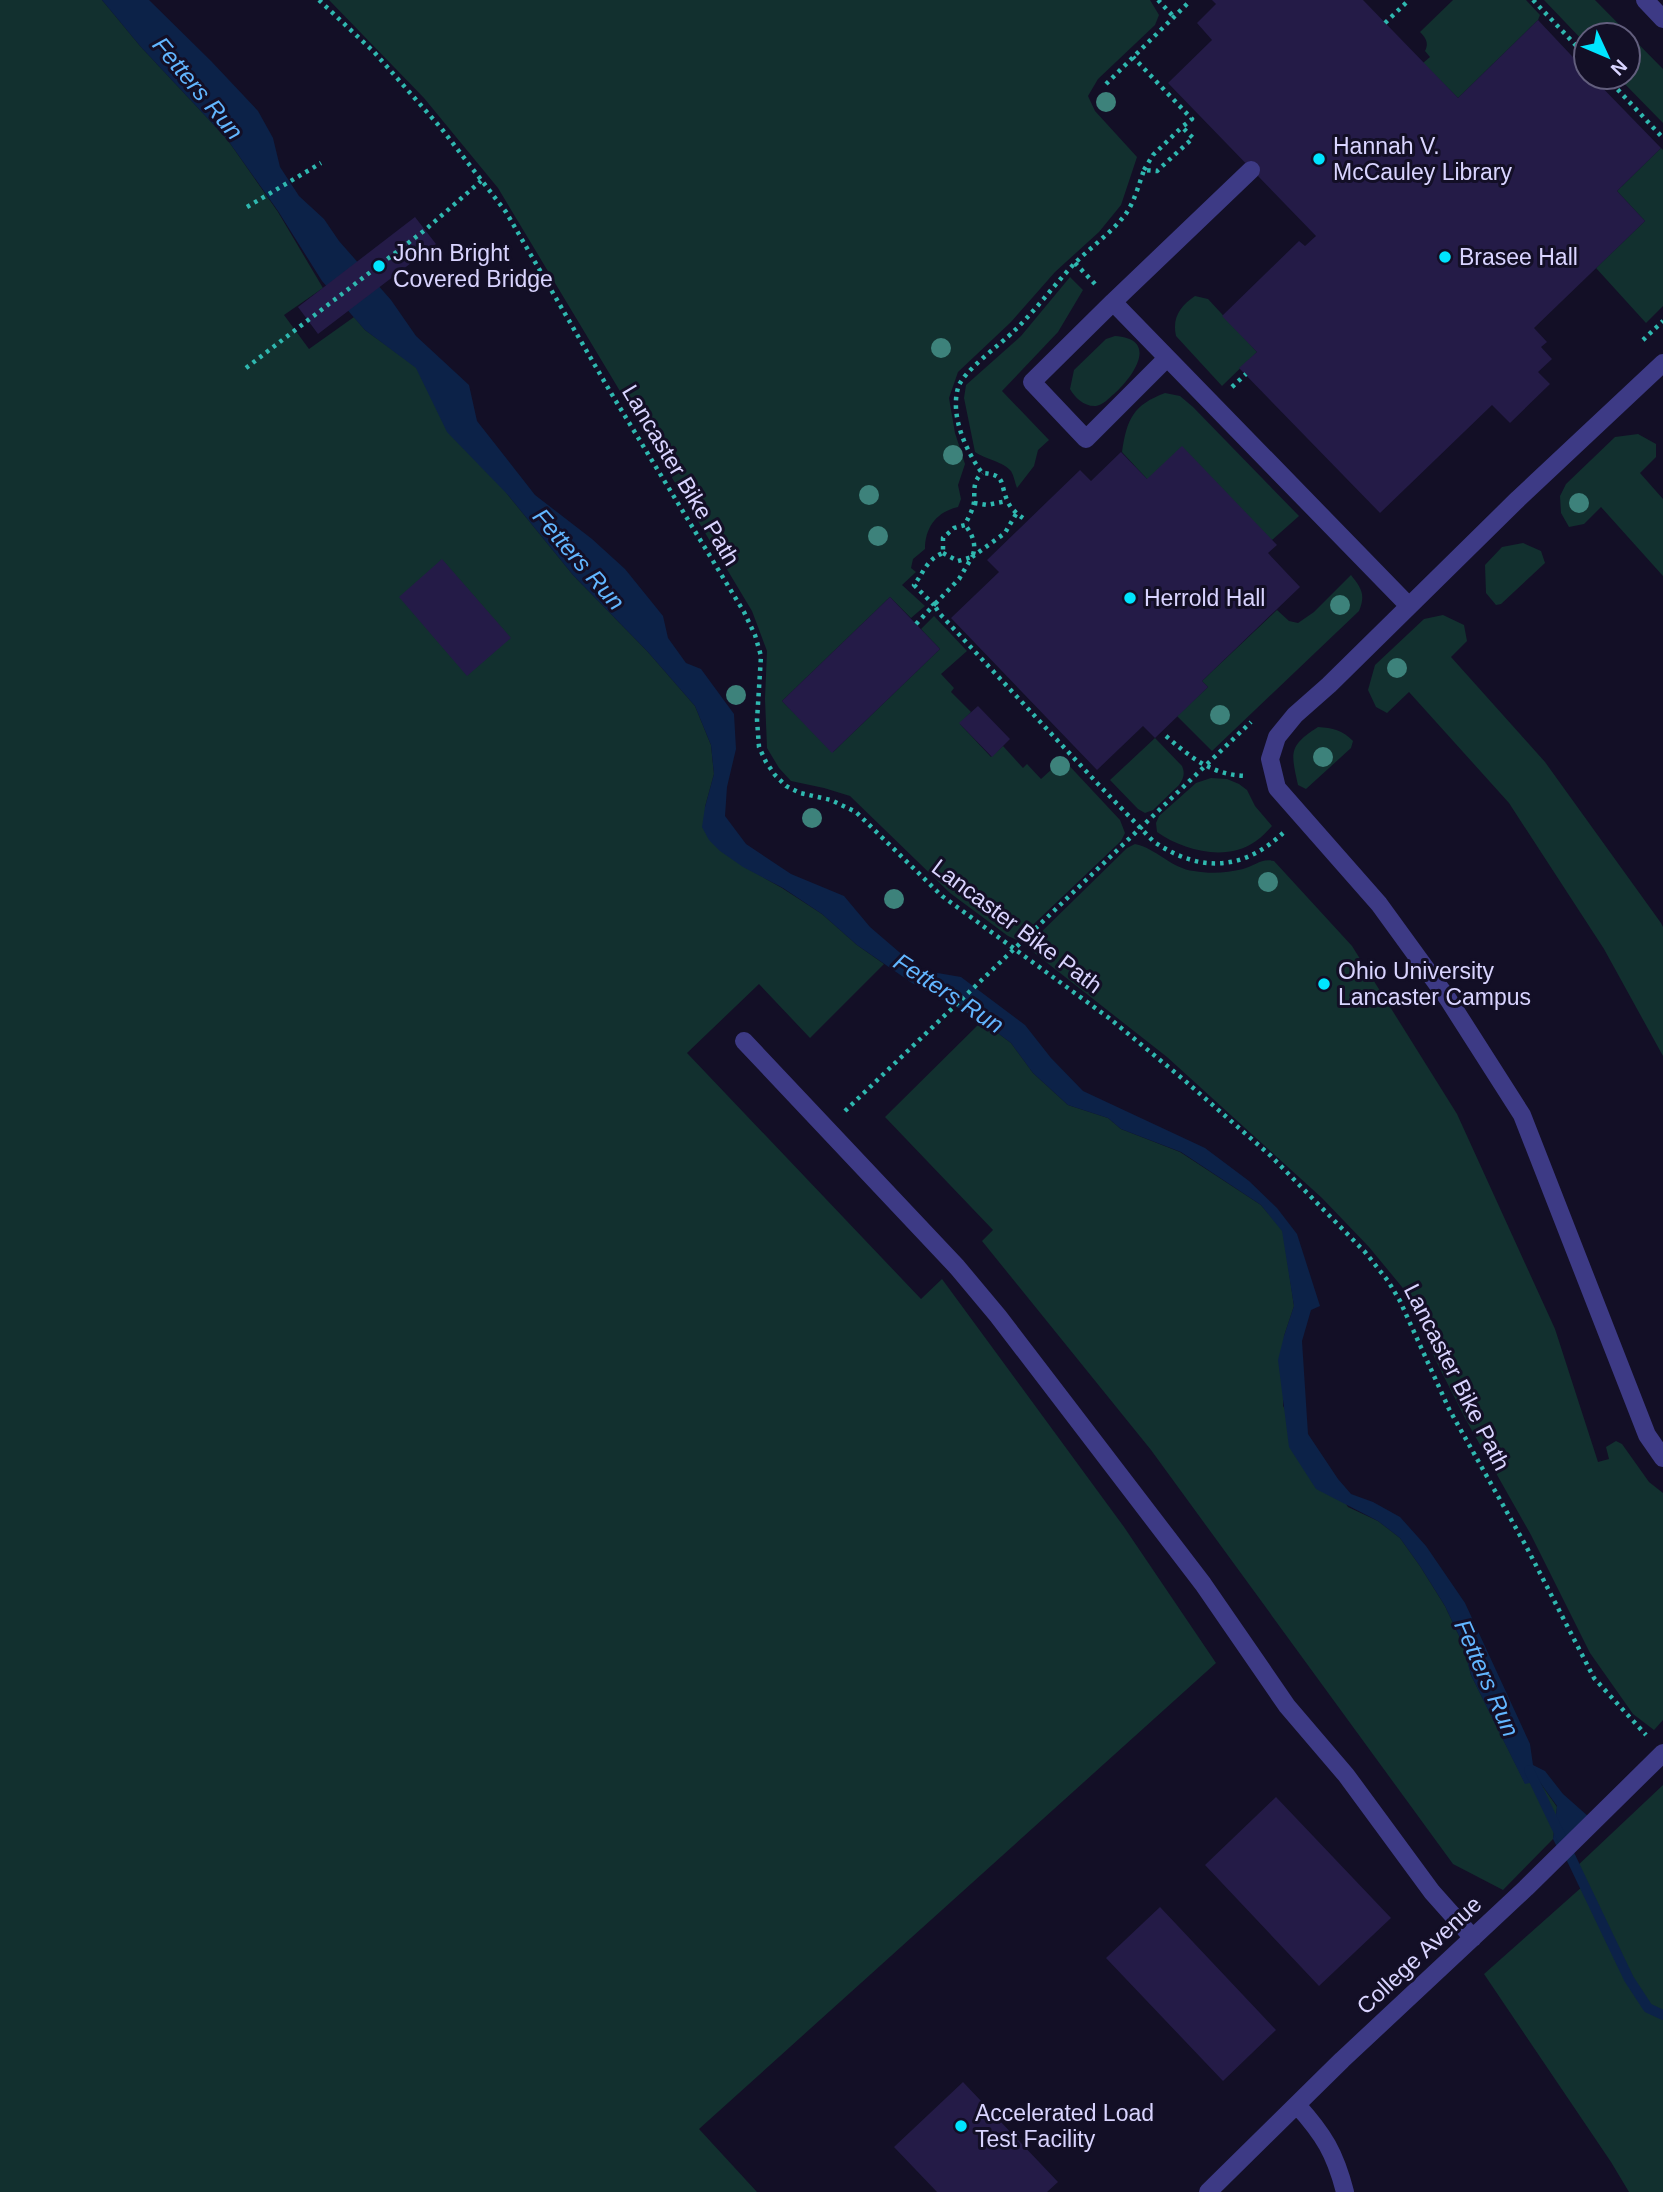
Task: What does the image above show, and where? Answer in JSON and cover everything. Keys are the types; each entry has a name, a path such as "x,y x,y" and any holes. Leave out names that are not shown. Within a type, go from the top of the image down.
{"street":[{"path":"1645,0 1663,19"},
{"path":"1167,358 1086,439 1031,382 1251,170"},
{"path":"1113,302 1408,605"},
{"path":"1663,363 1288,722 1277,737 1270,759 1277,788 1379,904 1448,999 1522,1115 1647,1435 1663,1458"},
{"path":"744,1041 957,1268 998,1316 1203,1584 1287,1706 1346,1775 1432,1892 1473,1938"},
{"name":"College Avenue","path":"1209,2192 1663,1753"},
{"path":"1297,2105 1331,2149 1345,2192"}],"path":[{"name":"Lancaster Bike Path","path":"319,0 374,52 441,128 506,212 611,393 744,612 761,656 757,720 759,747 775,775 786,786 800,793 831,800 856,812 942,896 1109,1018 1226,1115 1272,1156 1365,1252 1401,1301 1450,1409 1526,1546 1594,1678 1647,1737"},
{"path":"1158,0 1174,17"},
{"path":"1385,23 1409,0"},
{"path":"1533,0 1572,41"},
{"path":"1106,85 1190,1"},
{"path":"982,473 973,461 962,435 956,400 958,385 966,374 1016,329 1075,263 1127,214 1144,170 1153,155 1192,118 1133,57"},
{"path":"1619,91 1663,138"},
{"path":"1144,170 1157,171 1193,138 1182,127"},
{"path":"247,206 321,163"},
{"path":"246,368 425,230 481,181"},
{"path":"1075,263 1092,280"},
{"path":"965,525 974,503 973,489 976,479 982,473 1000,478 1007,501 1023,518"},
{"path":"974,503 987,505 1007,501"},
{"path":"943,552 958,561 972,557 998,540 1016,513"},
{"path":"943,552 943,538 954,528 965,525"},
{"path":"916,624 959,579 972,557 975,550 973,538 965,525"},
{"path":"943,552 927,563 914,584 1153,841 1177,856 1202,863 1228,862 1268,848 1301,815"},
{"path":"1167,736 1191,759 1208,765 1215,771 1247,776"},
{"path":"826,1129 995,967"}],"green space":[{"path":"0,0 102,0 141,47 227,139 278,212 323,288 284,315 309,349 354,317 365,330 416,367 508,495 573,575 648,652 695,706 711,745 714,774 705,807 743,866 822,914 857,945 884,964 810,1038 759,984 687,1053 921,1299 942,1279 1124,1527 1216,1663 699,2129 757,2192 0,2192"},
{"path":"329,0 1150,0 1159,15 1155,25 1098,79 1088,96 1095,111 1137,157 1121,205 1099,232 1055,272 1011,322 958,372 949,398 955,433 965,464 958,485 961,499 958,507 950,509 933,522 927,534 925,549 913,559 911,568 916,572 902,585 925,606 911,618 890,597 782,701 833,752 940,649 921,629 934,616 967,651 941,674 954,688 951,692 971,712 960,724 991,757 1003,746 1023,768 1027,764 1041,779 1063,759 1120,820 1125,833 1121,841 1017,940 950,893 850,796 791,781 779,768 767,748 767,651 752,611 498,188 424,98"},
{"path":"1453,0 1526,0 1540,15 1458,98 1423,63 1430,57 1425,51 1426,41 1420,32"},
{"path":"1544,0 1595,0 1616,21 1572,21 1572,29"},
{"path":"1642,48 1663,69 1663,123 1632,91 1642,91"},
{"path":"1661,148 1663,306 1646,323 1596,268 1645,221 1617,191"},
{"path":"1070,277 1083,290 1058,332 1002,391 1049,440 1038,450 1034,466 1017,488 1008,468 975,452 964,398 966,385 1021,336"},
{"path":"1195,296 1208,299 1257,352 1222,386 1176,336 1178,313"},
{"path":"1115,336 1129,339 1136,344 1139,351 1135,369 1103,403 1088,405 1078,399 1070,389 1074,370 1106,339"},
{"path":"1165,393 1180,396 1193,407 1299,516 1272,540 1147,479 1122,452 1124,440 1129,422 1139,408"},
{"path":"1638,434 1656,444 1656,457 1640,473 1663,499 1663,576 1601,507 1584,524 1569,527 1561,513 1560,496 1566,484 1615,437"},
{"path":"1523,543 1541,551 1545,563 1501,604 1496,605 1486,593 1485,565 1502,547"},
{"path":"1351,575 1361,592 1359,611 1212,751 1177,716 1208,687 1202,681 1277,610 1289,621 1298,623 1314,612"},
{"path":"1443,615 1464,625 1467,641 1451,657 1545,762 1663,927 1663,1056 1604,949 1509,803 1409,692 1387,713 1376,707 1368,690 1375,665 1424,619"},
{"path":"1318,727 1337,730 1353,741 1351,748 1306,789 1298,785 1294,751 1301,740"},
{"path":"1155,738 1182,766 1184,776 1179,785 1153,810 1145,813 1110,780"},
{"path":"1211,778 1227,779 1247,790 1255,806 1272,826 1245,847 1219,852 1193,849 1157,832 1156,823 1159,816 1196,783"},
{"path":"1135,844 1178,866 1200,872 1231,871 1262,861 1274,861 1352,946 1457,1114 1555,1329 1598,1462 1609,1459 1606,1447 1616,1441 1622,1444 1649,1482 1663,1493 1663,1720 1654,1730 1633,1714 1590,1653 1531,1535 1466,1420 1402,1287 1369,1247 1322,1198 1167,1057 1032,951 1028,945 1127,848"},
{"path":"982,1021 1011,1043 1033,1073 1068,1105 1108,1118 1121,1129 1180,1152 1261,1205 1283,1231 1294,1306 1284,1336 1283,1406 1348,1507 1378,1521 1400,1538 1420,1566 1445,1606 1463,1644 1471,1675 1525,1783 1539,1781 1557,1807 1553,1839 1503,1890 1453,1864 1151,1450 982,1241 993,1230 885,1117"},
{"path":"1663,1785 1663,2192 1629,2192 1484,1974 1583,1886 1575,1868"}],"water":[{"path":"102,0 149,0 258,111 273,138 280,167 299,196 324,219 339,241 391,300 416,336 469,385 477,421 535,495 592,539 625,569 663,616 668,638 686,663 701,669 734,714 736,749 727,787 725,816 746,844 791,874 844,896 870,927 920,970 961,977 1025,1025 1051,1058 1083,1091 1205,1148 1249,1181 1277,1208 1297,1234 1320,1306 1311,1310 1302,1341 1308,1434 1351,1494 1373,1502 1400,1517 1426,1546 1465,1603 1530,1744 1533,1765 1545,1771 1563,1794 1598,1825 1562,1857 1553,1839 1557,1806 1539,1781 1525,1784 1471,1675 1463,1644 1445,1606 1420,1566 1400,1538 1378,1521 1316,1489 1289,1447 1278,1360 1294,1306 1282,1231 1261,1205 1181,1152 1121,1129 1108,1118 1068,1105 1033,1073 1011,1043 982,1021 912,983 857,945 822,914 783,888 743,867 709,840 702,827 714,774 711,745 695,706 648,652 573,575 508,495 447,432 416,368 365,330 322,281 278,211 227,139 141,47"}],"building":[{"name":"Brasee Hall","path":"1212,0 1363,0 1458,98 1538,20 1572,56 1572,91 1606,91 1661,148 1617,191 1645,221 1534,328 1547,342 1541,347 1552,359 1538,372 1550,384 1510,423 1492,405 1380,513 1239,368 1257,352 1222,316 1299,241 1305,246 1316,236 1168,83 1212,40 1197,23 1216,4"},
{"name":"John Bright Covered Bridge","path":"415,217 436,244 318,334 298,307"},
{"name":"Herrold Hall","path":"1182,446 1277,545 1268,553 1300,587 1202,681 1208,687 1155,738 1143,726 1097,770 951,618 999,572 987,560 1080,470 1091,481 1121,452 1147,479"},
{"path":"442,559 511,638 467,676 399,597"},
{"path":"890,597 940,649 832,753 782,701"},
{"path":"978,706 1010,739 992,757 959,723"},
{"path":"1276,1797 1391,1918 1319,1986 1205,1865"},
{"path":"1160,1907 1276,2030 1223,2081 1106,1958"},
{"name":"Accelerated Load Test Facility","path":"963,2082 1058,2182 1047,2192 937,2192 894,2147"}],"waterway":[{"name":"Fetters Run","path":"1529,1770 1629,1979 1648,2008 1663,2015"}],"place":[{"name":"Hannah V. McCauley Library","path":"1319,159"},
{"name":"Brasee Hall","path":"1445,257"},
{"name":"John Bright Covered Bridge","path":"379,266"},
{"name":"Herrold Hall","path":"1130,598"},
{"name":"Ohio University Lancaster Campus","path":"1324,984"},
{"name":"Accelerated Load Test Facility","path":"961,2126"}]}
